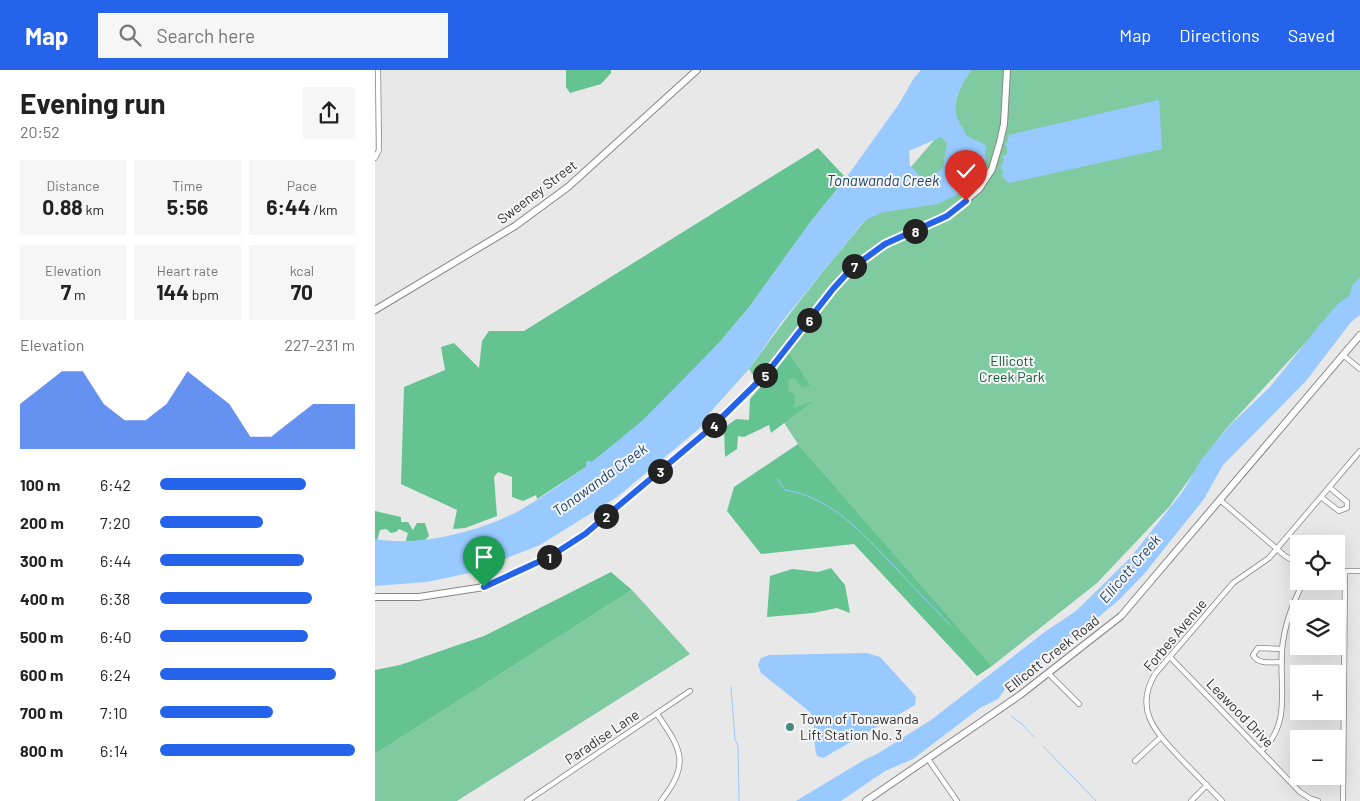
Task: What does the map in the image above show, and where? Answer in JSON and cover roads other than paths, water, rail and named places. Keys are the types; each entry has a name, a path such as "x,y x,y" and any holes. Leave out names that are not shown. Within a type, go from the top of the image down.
{"street":[{"path":"375,158 379,150 378,70"},
{"name":"Sweeney Street","path":"375,310 515,226 568,187 697,70"},
{"path":"375,597 419,598 484,587 551,556 585,534 609,515 711,428 767,373 833,289 852,268 885,244 947,216 979,189 992,169 1000,142 1004,124 1007,70"},
{"name":"Ellicott Creek Road","path":"866,801 986,720 1121,616 1360,335"},
{"path":"1343,355 1360,369"},
{"name":"Forbes Avenue","path":"1222,801 1161,737 1150,721 1146,700 1151,680 1233,583 1262,564 1277,549 1360,451"},
{"path":"1321,497 1339,511 1347,508 1347,502 1329,487"},
{"path":"1220,500 1290,558"},
{"path":"1345,571 1360,571"},
{"path":"1261,751 1273,738 1280,722 1283,649 1291,610 1300,590"},
{"path":"1343,801 1345,590"},
{"path":"1282,662 1259,661 1253,655 1258,648 1283,649"},
{"name":"Leawood Drive","path":"1170,657 1300,792 1318,801"},
{"path":"1049,673 1079,704"},
{"name":"Paradise Lane","path":"527,801 690,691"},
{"path":"657,714 676,742 680,754 676,776 668,793 661,801"},
{"path":"1135,761 1161,737"},
{"path":"928,759 957,801"},
{"path":"1191,801 1207,785"}],"water":[{"name":"Tonawanda Creek","path":"921,70 971,70 957,96 957,117 966,135 986,146 985,156 987,159 978,169 980,171 968,189 938,204 884,212 865,220 781,323 749,369 706,417 701,427 617,497 540,545 469,573 427,582 375,586 375,539 411,541 431,539 470,530 506,517 530,504 586,467 587,461 592,462 643,420 719,343 750,306 812,220 846,178 899,104 914,78","holes":["941,137 947,143 943,168 934,175 922,178 910,166 909,151"]},
{"path":"1159,100 1162,149 1009,183 1001,175 1003,170 1000,169 1004,159 1002,157 1007,154 1007,147 1005,145 1009,135"},
{"name":"Ellicott Creek","path":"1360,277 1360,315 1351,322 1306,381 1223,465 1204,499 1144,574 1120,599 1084,629 1018,678 1005,689 998,699 980,708 913,759 885,771 841,801 796,801 931,720 1046,631 1076,611 1131,557 1183,491 1201,460 1227,428 1270,387 1322,322 1339,303 1349,296 1353,284"},
{"path":"867,653 880,657 916,697 915,705 823,758 817,756 810,712 761,673 758,665 761,658 769,655"}],"waterway":[{"path":"777,478 785,490 817,500 845,518 870,541 951,626"},
{"path":"731,687 735,740 738,746 739,801"},
{"path":"1011,716 1022,724 1034,737"},
{"path":"1043,746 1096,801"}],"place":[{"name":"Town of Tonawanda Lift Station No. 3","path":"790,727"}],"park label":[{"name":"Ellicott Creek Park","path":"1012,370"}]}
